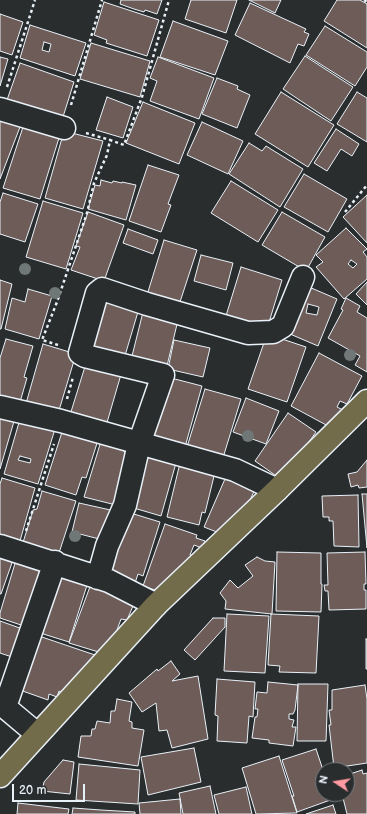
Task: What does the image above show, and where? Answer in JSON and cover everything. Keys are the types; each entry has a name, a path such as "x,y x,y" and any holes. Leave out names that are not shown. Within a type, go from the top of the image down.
{"main road":[{"path":"0,776 156,605 277,490 367,401"}],"street":[{"path":"1,109 64,128"},
{"path":"98,578 108,546 125,505 140,444 163,375 85,356 80,353 89,316 99,289 248,333 273,332 283,326 303,277"},
{"path":"0,407 61,422 234,470 277,490"},
{"path":"0,546 55,562 98,578 156,605"},
{"path":"37,734 3,705 55,562"}],"path":[{"path":"1,109 35,0"},
{"path":"64,128 102,0"},
{"path":"345,212 367,185"}],"building":[{"path":"121,0 162,0 157,14 145,10 144,12 120,4"},
{"path":"191,0 237,0 226,33 185,19"},
{"path":"249,0 281,0 275,13"},
{"path":"337,0 360,0 367,4 367,48 324,21"},
{"path":"104,2 159,20 147,56 106,43 107,40 94,35"},
{"path":"250,3 306,29 304,32 309,34 304,46 298,44 290,63 235,35"},
{"path":"0,14 23,22 12,55 0,51"},
{"path":"173,21 228,41 215,75 160,57"},
{"path":"30,25 86,43 75,76 20,58","holes":["44,42 51,44 49,52 42,50"]},
{"path":"325,26 367,52 367,67 355,86 306,55"},
{"path":"91,43 150,61 140,97 80,79"},
{"path":"305,56 353,87 331,121 283,89"},
{"path":"0,57 8,59 0,86"},
{"path":"158,57 214,78 199,119 150,101 157,81 150,78"},
{"path":"20,63 74,82 62,120 7,100"},
{"path":"217,78 238,86 237,89 250,95 237,128 202,114"},
{"path":"281,92 334,125 308,167 255,134"},
{"path":"357,92 367,98 367,142 337,124"},
{"path":"107,97 133,107 123,138 96,130"},
{"path":"143,102 195,123 179,164 126,143"},
{"path":"0,119 20,127 0,179"},
{"path":"202,122 243,141 228,174 187,155"},
{"path":"23,127 59,138 40,199 3,188"},
{"path":"336,129 359,144 352,156 341,149 327,171 314,163"},
{"path":"64,131 103,141 83,209 45,198"},
{"path":"249,143 262,151 266,146 303,169 280,207 229,174"},
{"path":"148,165 179,175 168,204 171,205 161,232 129,221"},
{"path":"304,174 347,199 328,232 284,207"},
{"path":"101,180 112,183 113,181 136,185 126,220 88,209 95,185 100,186"},
{"path":"231,181 278,210 258,242 211,213"},
{"path":"3,193 38,204 25,242 0,234 0,202"},
{"path":"367,195 367,243 343,217"},
{"path":"43,201 83,213 66,269 26,257"},
{"path":"88,212 124,225 104,281 71,270 80,247 76,246"},
{"path":"282,212 325,237 306,271 262,245"},
{"path":"346,228 367,249 363,252 367,257 367,279 344,299 316,267 323,262 316,255","holes":["351,260 357,264 353,268 348,264"]},
{"path":"128,229 158,240 153,254 123,243"},
{"path":"164,240 197,250 179,305 147,295"},
{"path":"201,255 233,263 226,290 194,281"},
{"path":"241,267 282,280 266,332 225,319"},
{"path":"0,280 12,284 1,329 0,329"},
{"path":"367,282 367,305 356,294"},
{"path":"309,287 337,299 318,346 283,331","holes":["308,304 319,307 317,315 306,313"]},
{"path":"28,289 52,296 39,339 5,329 12,298 25,302"},
{"path":"103,294 140,305 124,359 87,348"},
{"path":"346,298 360,306 357,312 367,318 367,372 355,365 360,356 328,338 343,310 341,309"},
{"path":"144,308 179,316 166,370 130,364"},
{"path":"267,334 306,347 287,402 248,389"},
{"path":"6,339 33,346 24,377 27,378 18,409 0,403 0,358"},
{"path":"174,340 210,348 203,377 168,369"},
{"path":"43,344 76,354 57,417 25,407"},
{"path":"319,353 362,376 347,404 340,401 337,407 343,410 336,422 331,420 328,426 291,406"},
{"path":"87,360 122,371 106,426 70,415"},
{"path":"167,377 202,386 185,447 149,440"},
{"path":"205,389 241,399 222,461 186,450"},
{"path":"246,398 279,411 266,444 233,432"},
{"path":"288,413 316,432 282,480 255,461"},
{"path":"0,414 15,418 0,469"},
{"path":"20,419 55,429 38,484 4,474","holes":["20,456 31,459 30,463 18,460"]},
{"path":"63,429 98,440 86,478 82,477 76,495 45,485"},
{"path":"101,441 125,447 124,452 134,456 120,506 84,497"},
{"path":"142,453 176,463 161,516 127,506"},
{"path":"367,460 367,487 359,488 358,485 351,487 348,474 357,472"},
{"path":"180,463 215,472 205,513 202,512 199,525 167,517"},
{"path":"228,472 257,485 245,511 227,536 204,527"},
{"path":"2,478 35,488 18,548 0,543 0,484"},
{"path":"42,491 76,501 57,559 21,549 33,510 37,509"},
{"path":"362,494 367,494 367,548"},
{"path":"358,495 359,547 334,546 333,521 329,521 329,517 323,517 322,496"},
{"path":"79,503 115,511 107,541 72,532"},
{"path":"124,511 160,522 143,576 138,574 135,583 105,574"},
{"path":"165,524 197,535 196,538 205,541 202,548 194,545 190,555 196,557 187,573 176,570 173,580 164,593 143,586"},
{"path":"277,552 321,553 321,612 276,611"},
{"path":"365,552 366,584 364,584 364,590 366,590 366,609 329,610 328,591 325,591 324,585 328,585 327,553"},
{"path":"0,555 13,560 1,594 0,594"},
{"path":"257,557 265,561 275,562 272,614 225,609 226,601 220,593 230,580 238,588 253,576 245,565"},
{"path":"16,560 48,570 30,628 0,618 0,613"},
{"path":"56,572 88,582 69,642 37,632"},
{"path":"91,584 136,599 127,620 121,619 112,644 102,653 69,643"},
{"path":"227,614 269,616 265,673 224,671"},
{"path":"271,614 319,616 316,673 279,672 280,666 268,665"},
{"path":"213,618 225,618 225,627 195,660 184,650"},
{"path":"0,621 31,632 21,660 0,653"},
{"path":"33,634 95,655 85,671 81,670 65,694 59,691 57,697 49,694 48,700 17,689"},
{"path":"367,639 367,669 366,669"},
{"path":"171,661 180,674 172,681 198,676 208,739 172,748 167,730 159,731 156,703 142,712 129,693 157,669 158,671"},
{"path":"217,679 255,682 253,717 249,716 247,743 217,741 218,716 215,715"},
{"path":"268,682 298,685 295,710 293,714 289,714 289,719 294,720 292,727 296,727 293,746 269,743 269,740 252,738 255,717 257,717 258,709 255,709 257,692 267,693"},
{"path":"298,684 328,684 326,741 297,741"},
{"path":"365,685 367,699 367,763 355,765 355,762 333,762 329,725 331,725 329,710 332,710 332,690"},
{"path":"117,699 132,702 129,721 132,722 132,728 144,730 138,766 78,757 81,736 91,736 92,729 95,729 97,721 110,723 111,711 115,711"},
{"path":"194,748 201,782 148,795 141,757"},
{"path":"316,749 320,762 315,762 315,802 325,802 297,812 292,796 294,796 282,760"},
{"path":"279,756 297,813 256,814 242,768"},
{"path":"63,760 74,762 70,794 42,791 44,782"},
{"path":"79,764 140,770 138,804 76,800"},
{"path":"362,770 363,774 367,773 367,814 347,814 344,802 355,802 355,772"},
{"path":"210,786 216,814 183,814 179,793"},
{"path":"246,787 252,814 219,814 214,795"},
{"path":"180,799 181,814 140,814 139,803"},
{"path":"18,803 69,809 68,814 17,814"},
{"path":"333,805 336,814 306,814"},
{"path":"73,808 135,812 135,814 72,814"}]}
